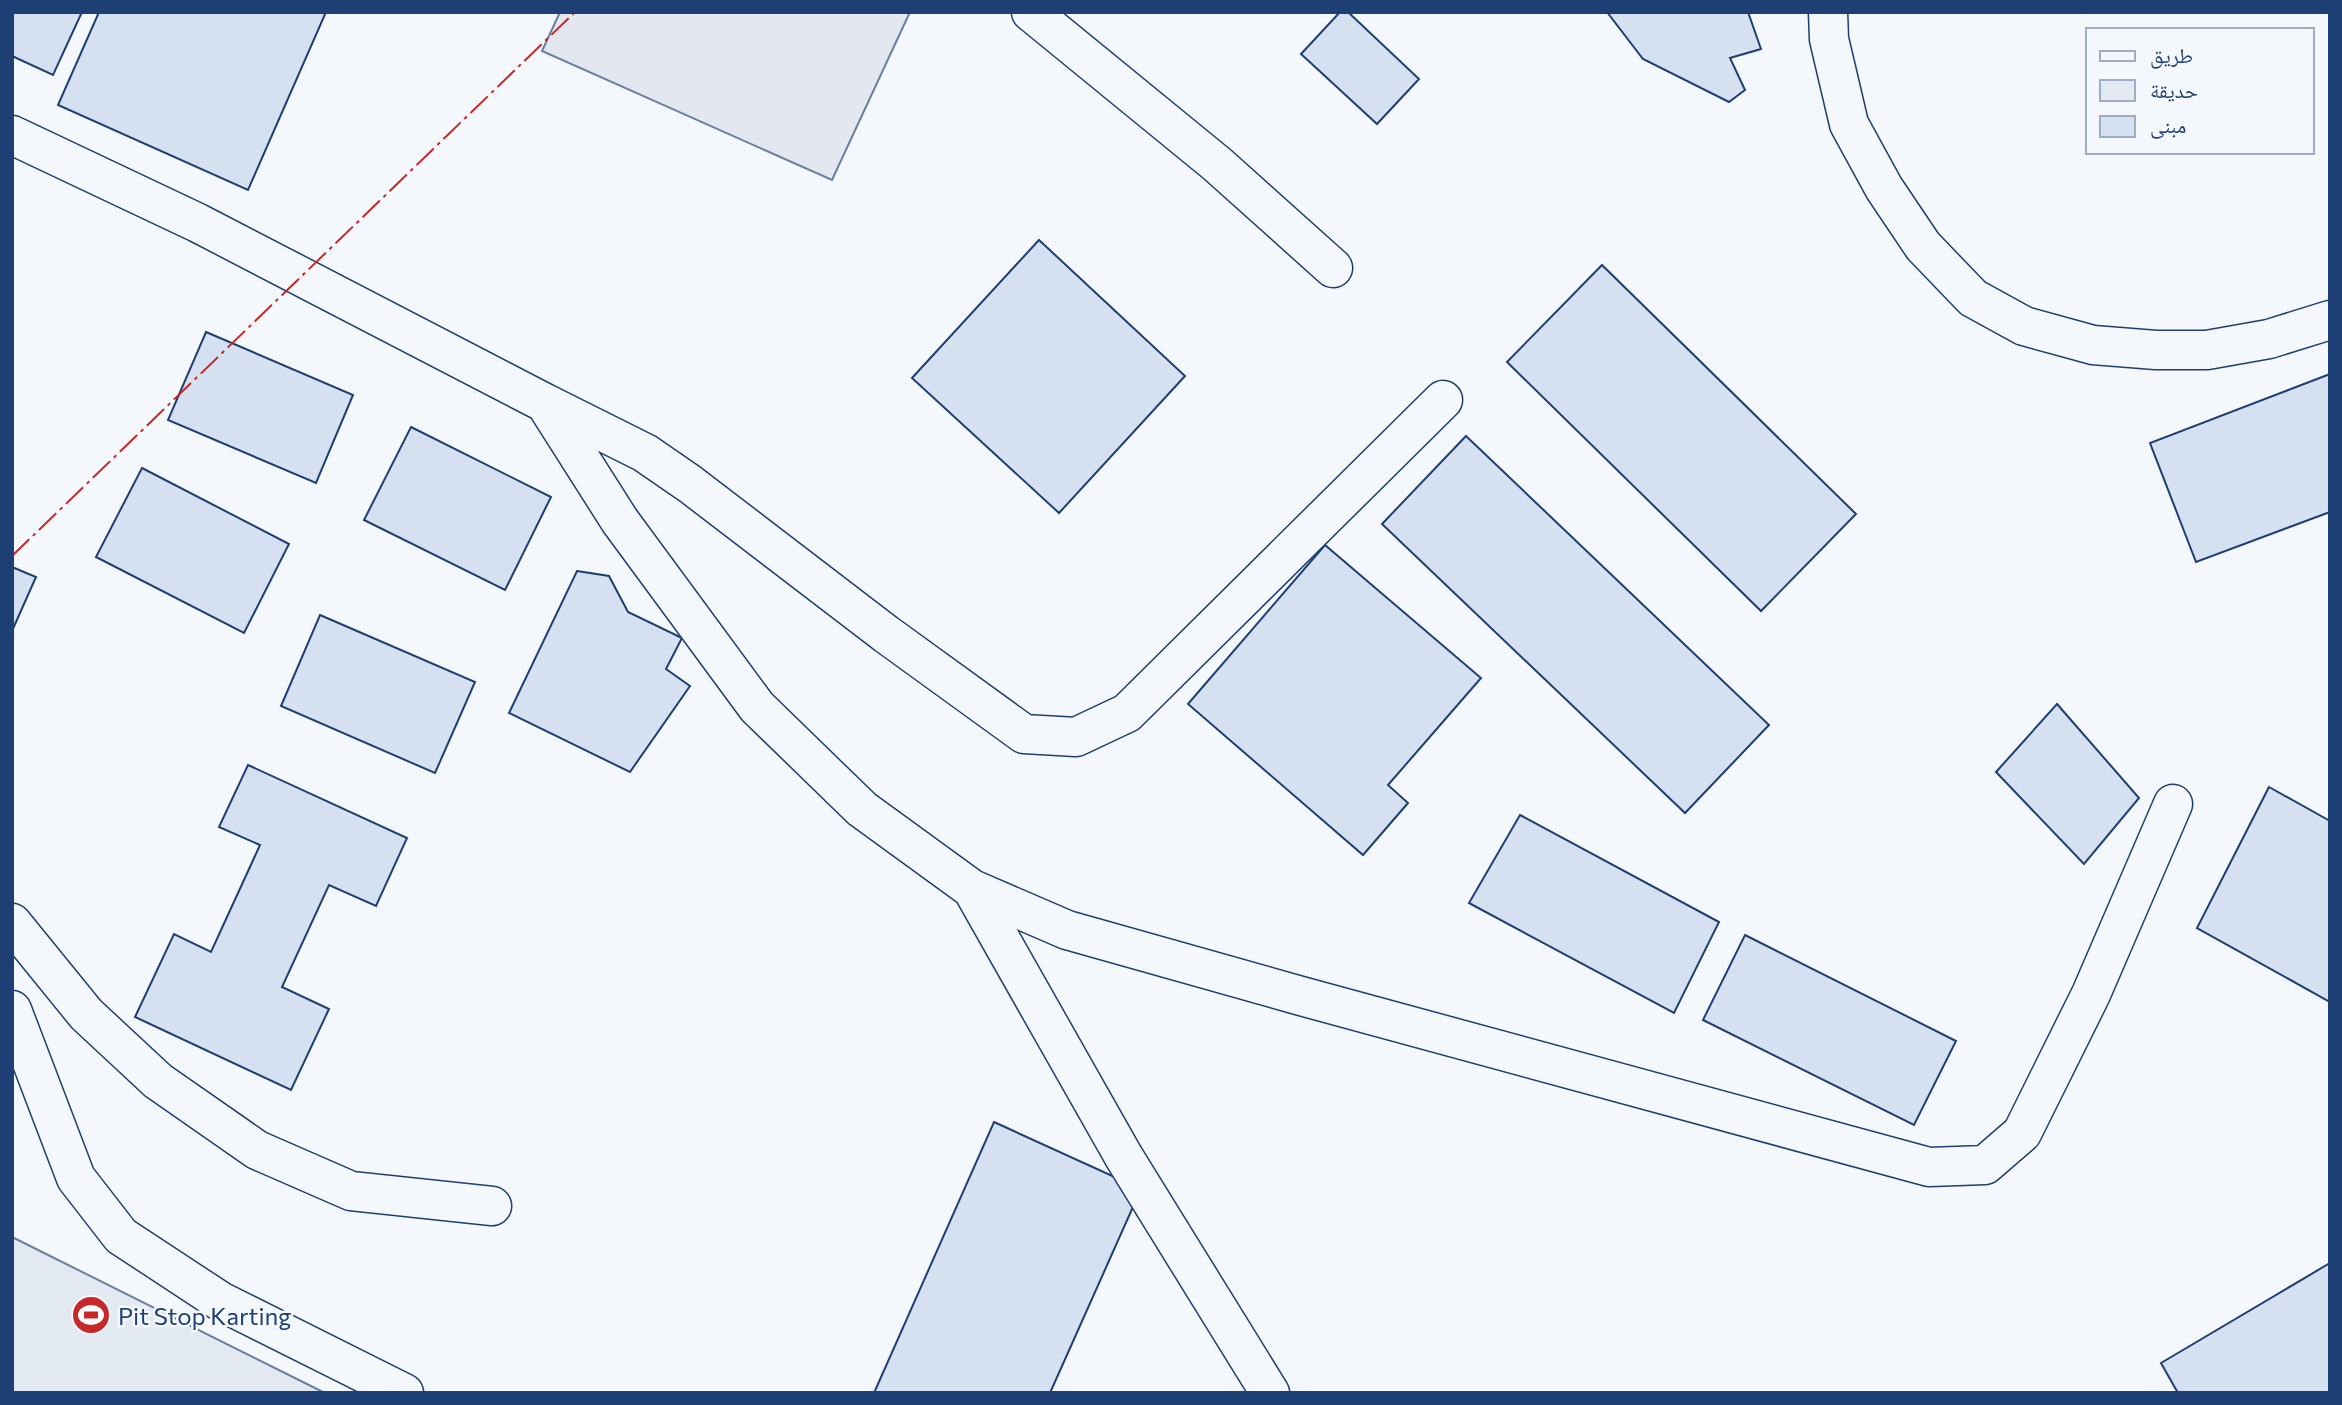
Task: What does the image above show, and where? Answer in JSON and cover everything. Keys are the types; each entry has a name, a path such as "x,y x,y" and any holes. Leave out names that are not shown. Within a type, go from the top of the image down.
{"street":[{"path":"1031,12 1217,164 1333,268"},
{"path":"1828,12 1829,39 1849,124 1884,188 1923,246 1973,298 2024,326 2093,345 2157,350 2207,350 2269,339 2330,320"},
{"path":"12,135 198,223 645,453 1024,734 1076,737 1127,713 1443,400"},
{"path":"545,403 620,522 757,707 862,809 972,889 1067,930 1929,1167 1985,1165 2022,1133 2091,994 2172,804"},
{"path":"972,889 1124,1157 1270,1393"},
{"path":"12,923 86,1014 158,1081 257,1150 351,1191 492,1206"},
{"path":"12,1010 76,1178 121,1236 220,1301 404,1393"}],"green space":[{"name":"Pit Stop Karting","path":"12,1237 325,1393 12,1393"}],"shaded area":[{"path":"560,12 910,12 832,180 542,51"}],"building":[{"path":"12,12 82,12 53,75 12,56"},
{"path":"99,12 326,12 248,190 58,105"},
{"path":"1340,12 1348,12 1419,79 1377,124 1301,54"},
{"path":"1607,12 1748,12 1761,49 1730,58 1745,90 1729,102 1643,59"},
{"path":"1039,240 1185,376 1059,513 912,378"},
{"path":"1602,265 1856,514 1761,611 1507,362"},
{"path":"206,332 353,395 316,483 168,420"},
{"path":"2330,374 2330,512 2196,562 2150,443"},
{"path":"411,427 551,497 505,590 364,520"},
{"path":"1466,436 1769,725 1685,813 1382,524"},
{"path":"142,468 289,544 244,633 96,557"},
{"path":"1325,545 1481,678 1388,785 1408,803 1363,855 1188,704"},
{"path":"12,567 36,577 12,631"},
{"path":"577,571 609,576 628,612 682,638 666,669 690,686 630,772 509,713"},
{"path":"320,615 475,682 435,773 281,706"},
{"path":"2057,704 2139,798 2084,864 1996,772"},
{"path":"248,765 407,838 376,906 329,885 282,987 329,1009 291,1090 135,1017 174,934 211,952 260,845 219,827"},
{"path":"2269,787 2330,821 2330,1002 2197,928"},
{"path":"1520,815 1719,922 1674,1013 1469,903"},
{"path":"1745,935 1956,1041 1914,1125 1703,1020"},
{"path":"994,1122 1141,1189 1050,1393 874,1393"},
{"path":"2330,1263 2330,1393 2178,1393 2161,1363"}],"power":[{"path":"12,556 575,12"}],"place":[{"name":"Pit Stop Karting","path":"91,1315"}]}
